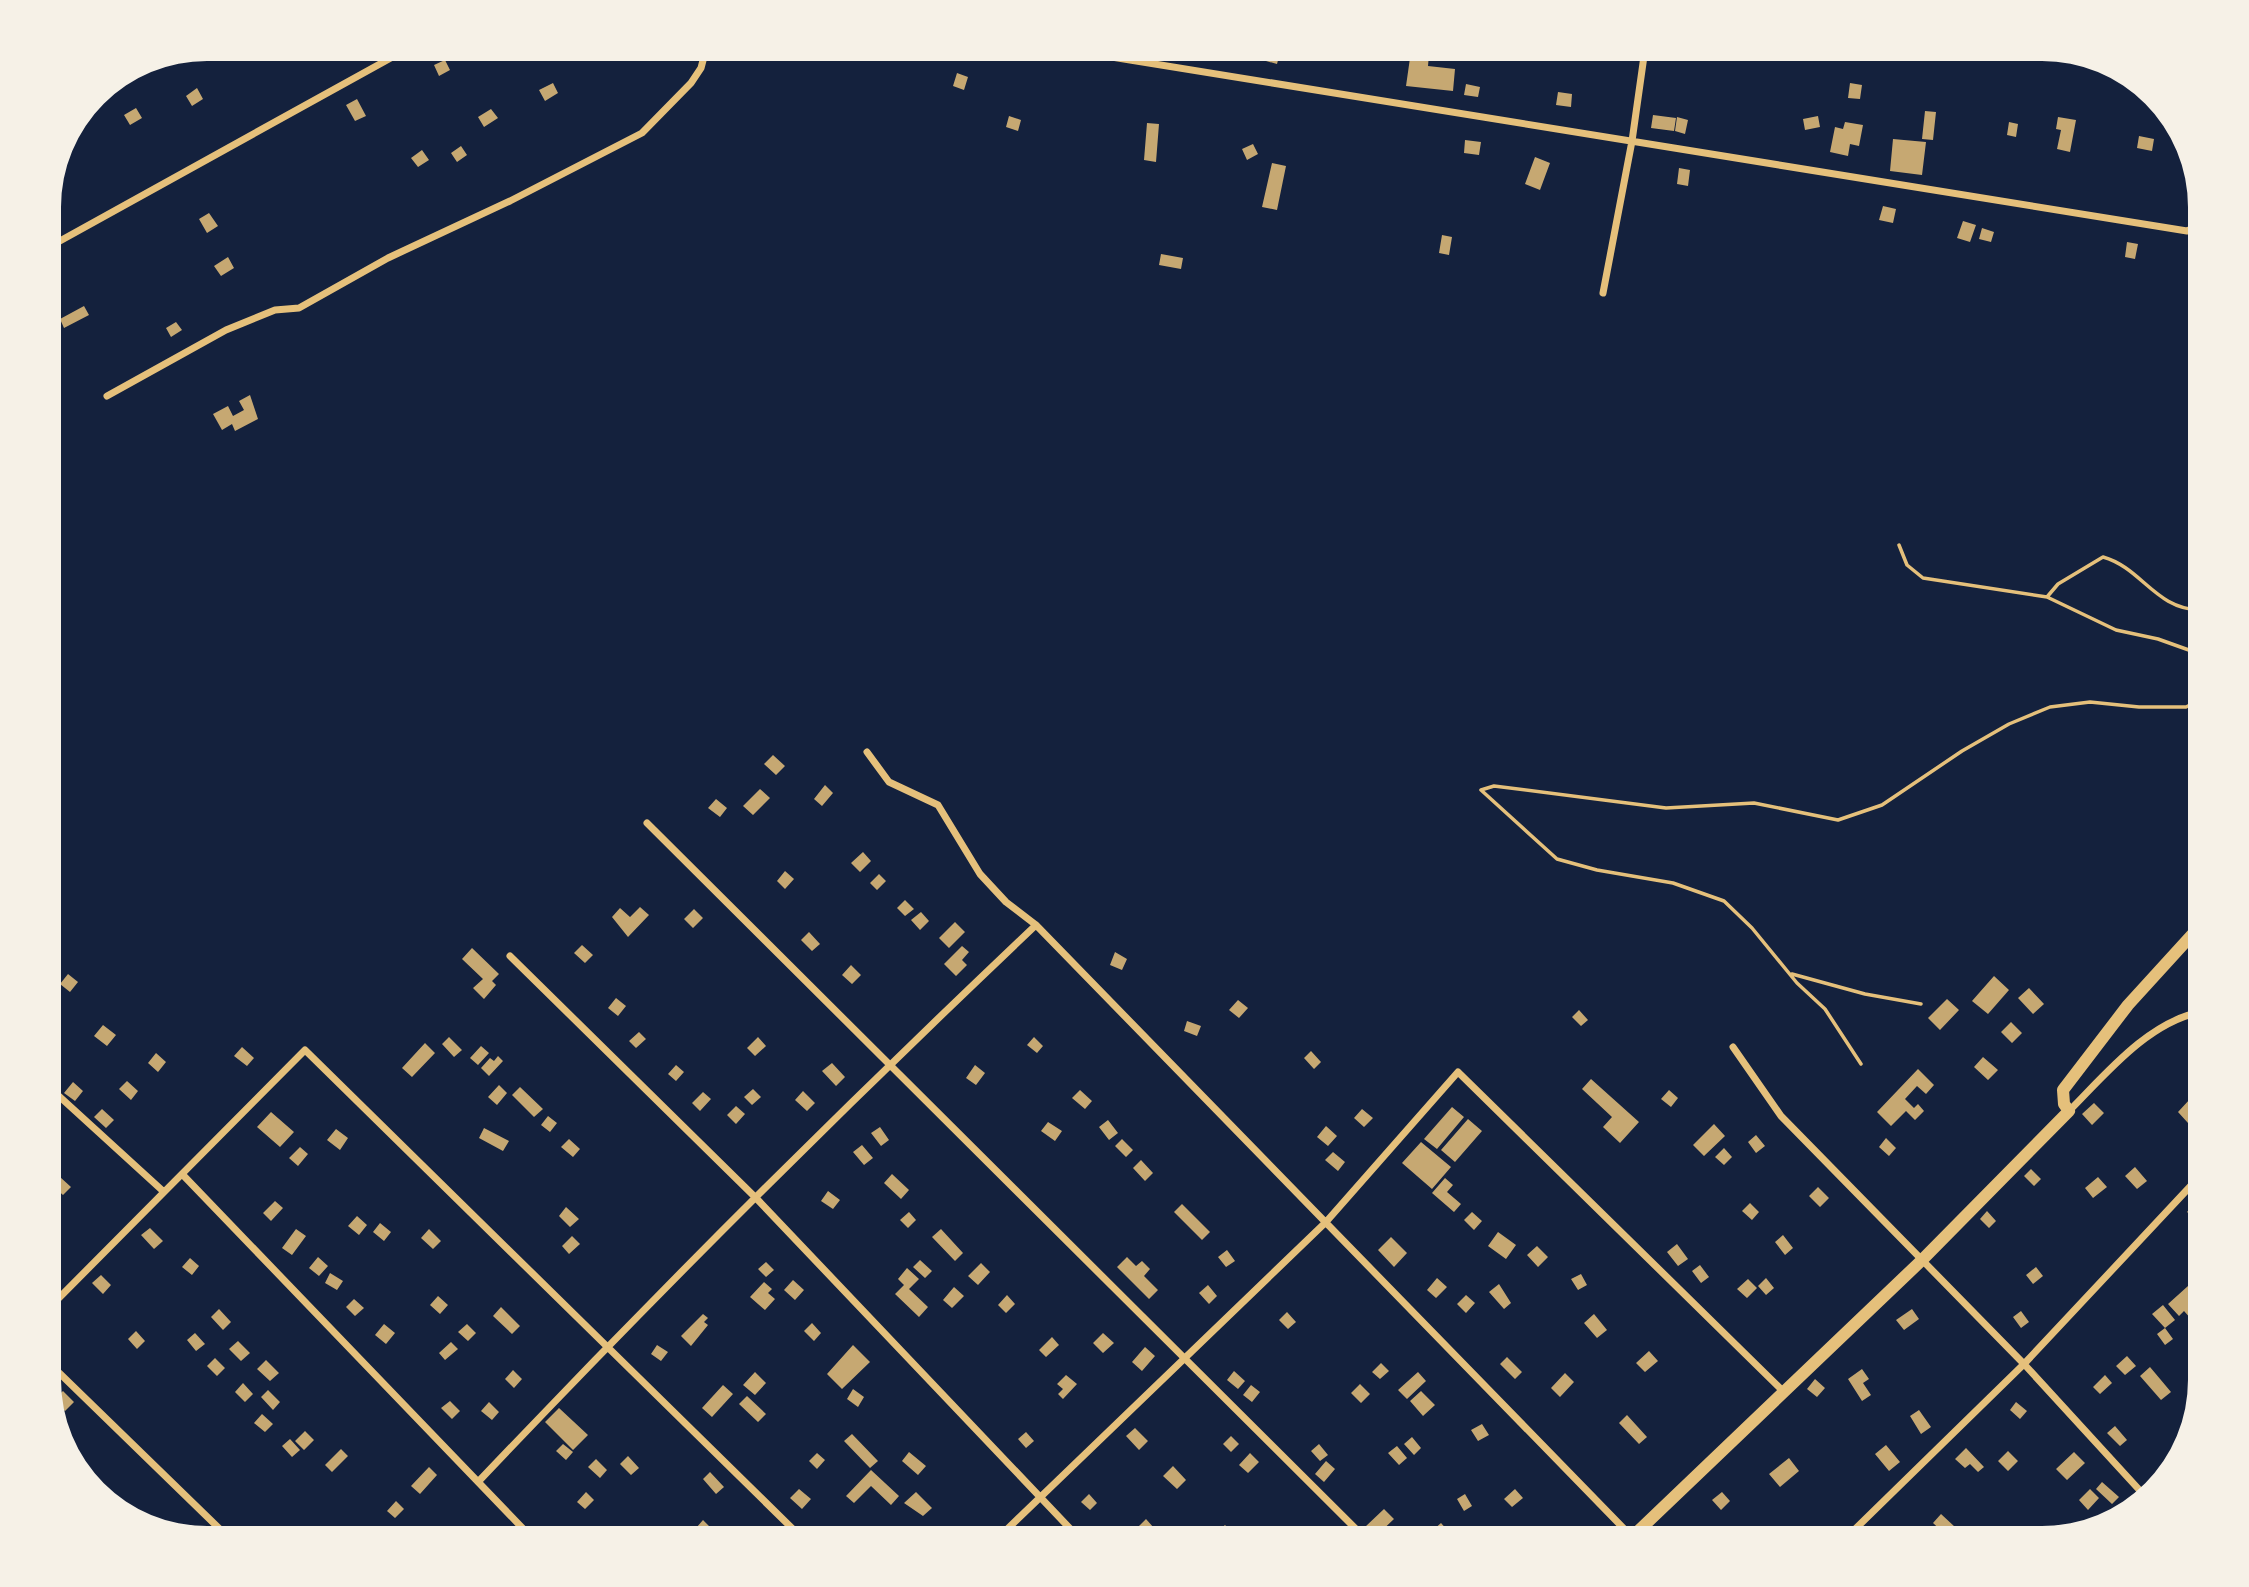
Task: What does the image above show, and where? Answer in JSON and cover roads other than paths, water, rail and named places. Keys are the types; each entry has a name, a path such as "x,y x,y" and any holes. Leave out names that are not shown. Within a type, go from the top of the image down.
{"street":[{"path":"62,240 385,61"},
{"path":"107,396 226,330 275,310 299,308 388,258 510,201 642,133 691,83 703,61"},
{"path":"1139,61 2188,231"},
{"path":"1603,292 1632,141 1643,61"},
{"path":"867,752 889,782 937,806 980,874 1006,902 1036,925 1620,1526"},
{"path":"647,823 1186,1357 1352,1526"},
{"path":"478,1482 608,1345 890,1064 1036,925"},
{"path":"2069,1111 2064,1104 2063,1090 2128,1005 2188,939"},
{"path":"510,956 756,1198 1067,1526"},
{"path":"1644,1526 1922,1260 2123,1056 2164,1028 2188,1017"},
{"path":"1733,1046 1781,1116 2024,1364 2138,1489"},
{"path":"62,1295 305,1050 790,1526"},
{"path":"1011,1526 1326,1222 1458,1072 1784,1392"},
{"path":"62,1099 164,1192"},
{"path":"182,1174 520,1526"},
{"path":"1858,1526 2024,1364 2188,1189"},
{"path":"62,1376 217,1526"}]}
